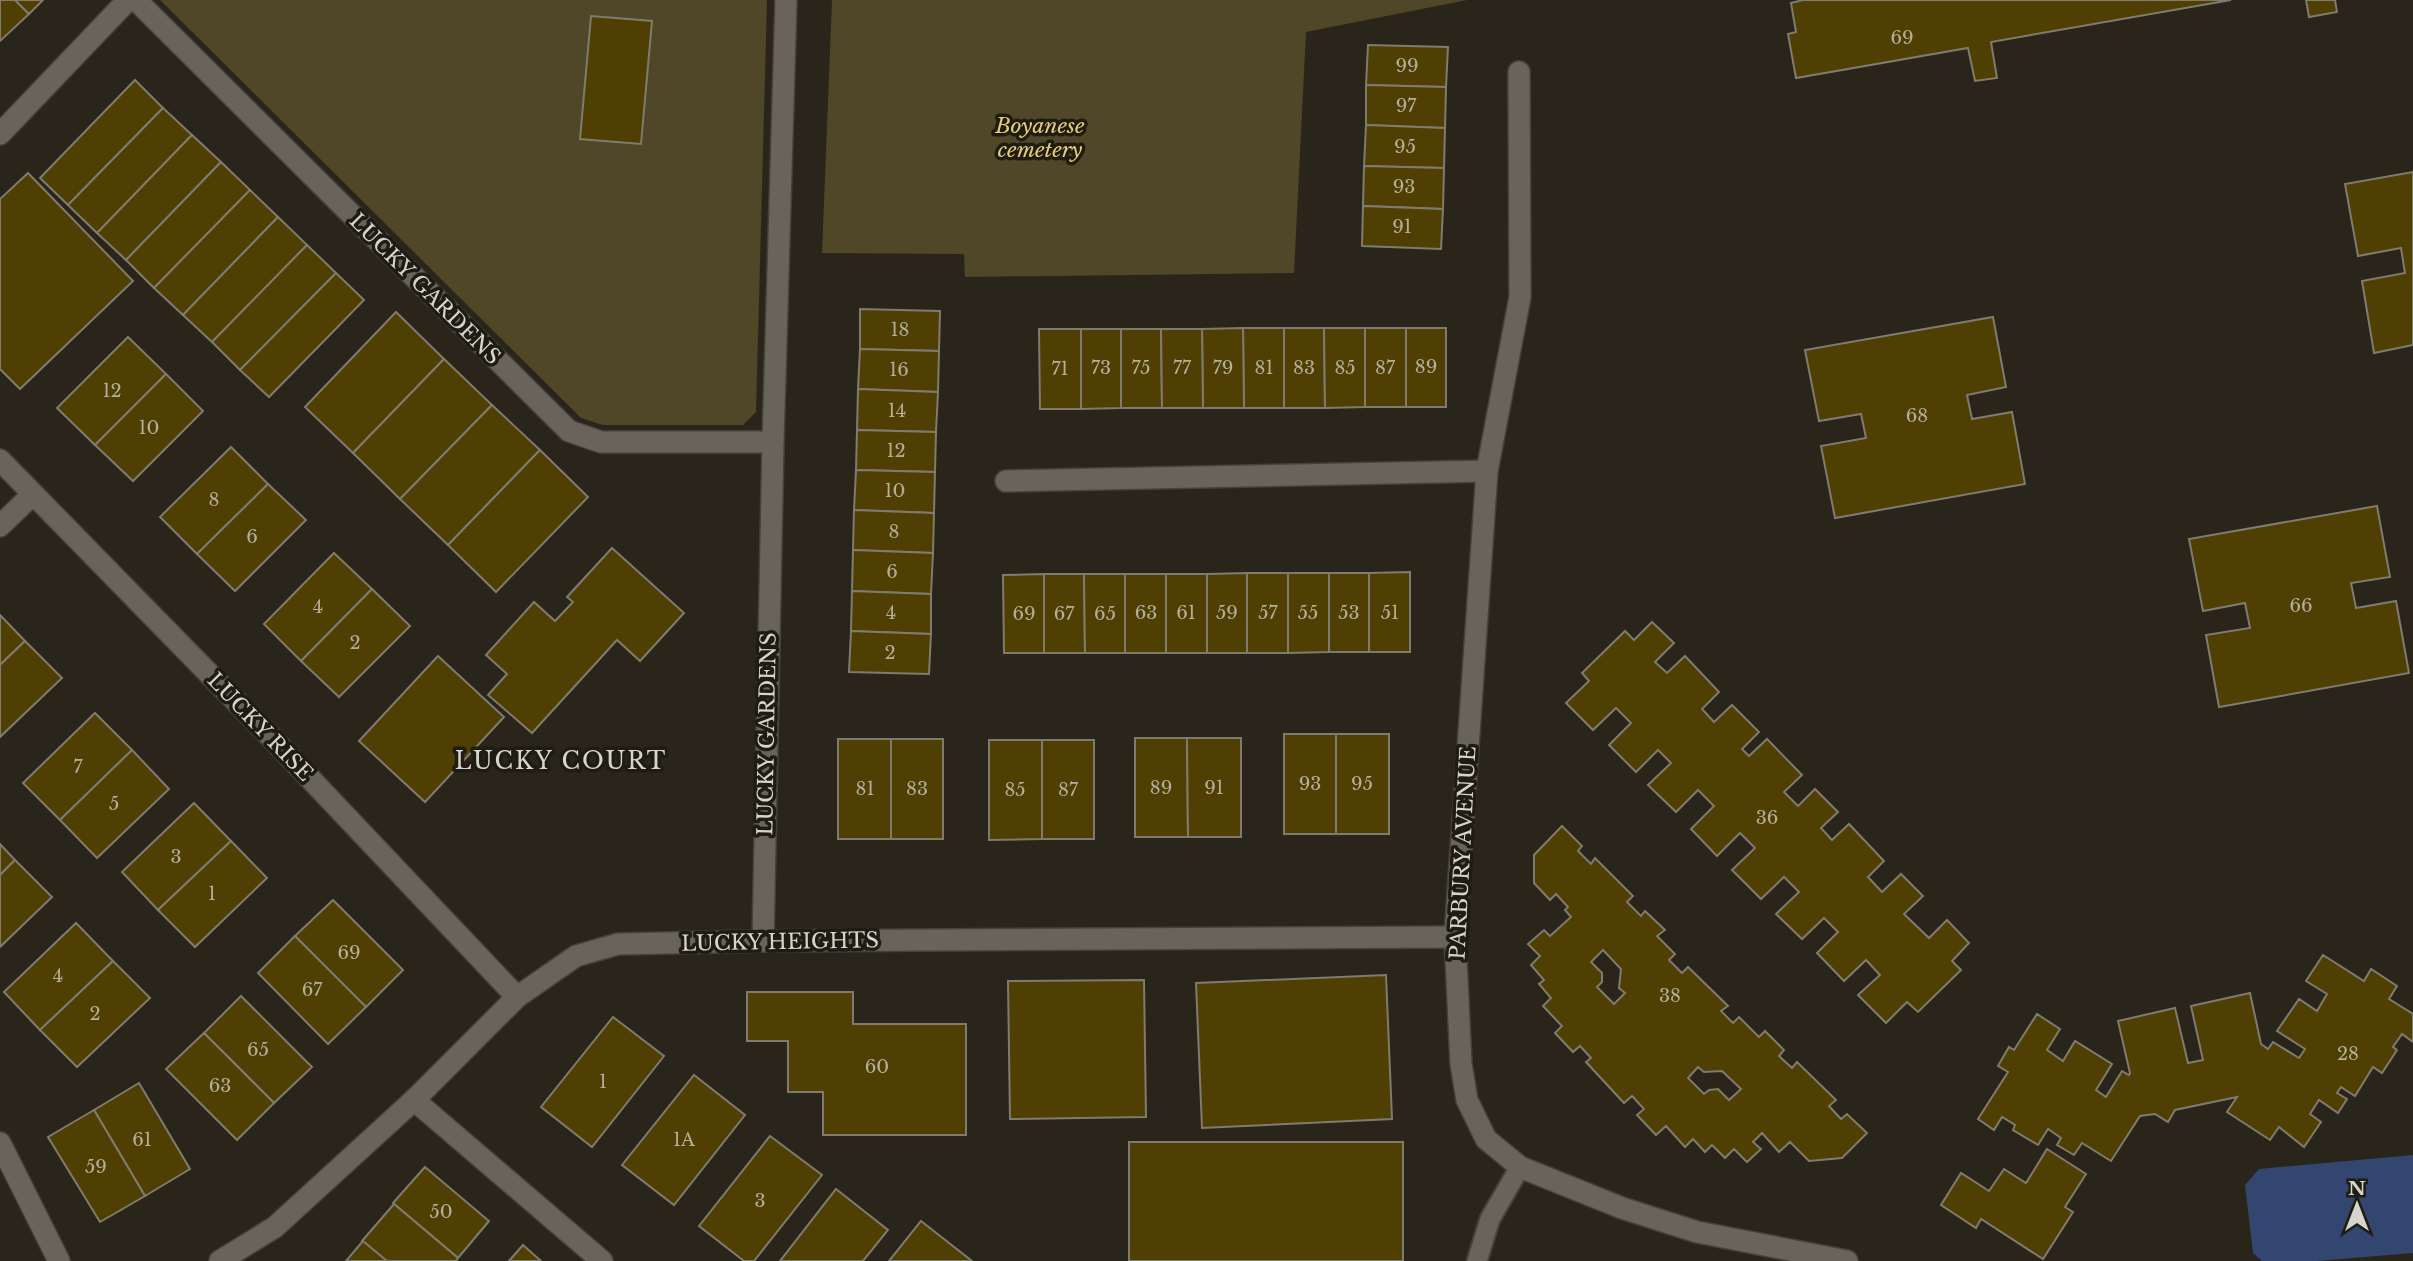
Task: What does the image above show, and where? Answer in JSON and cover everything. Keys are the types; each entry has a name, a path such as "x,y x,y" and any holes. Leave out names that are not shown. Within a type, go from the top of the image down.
{"street":[{"path":"0,134 128,0"},
{"name":"LUCKY GARDENS","path":"136,0 569,431 601,442 773,442"},
{"name":"LUCKY GARDENS","path":"763,941 773,442 786,0"},
{"name":"PARBURY AVENUE","path":"1519,72 1520,298 1487,471 1455,937 1461,1064 1467,1100 1486,1139 1520,1167 1622,1208 1697,1232 1847,1261"},
{"name":"LUCKY RISE","path":"0,460 287,754 517,997"},
{"path":"1006,481 1487,471"},
{"path":"0,526 33,494"},
{"name":"LUCKY HEIGHTS","path":"220,1261 275,1227 414,1100 517,997 576,956 618,944 1455,937"},
{"path":"414,1100 602,1261"},
{"path":"0,1143 59,1261"}],"lane":[{"path":"1477,1261 1490,1219 1520,1167"}],"green space":[{"path":"160,0 767,0 756,412 743,425 603,425 581,418"},
{"name":"Boyanese cemetery","path":"832,0 1467,0 1306,32 1294,273 965,277 964,254 822,253"}],"water":[{"path":"2413,1155 2413,1253 2317,1261 2262,1261 2253,1253 2245,1185 2259,1169"}],"building":[{"path":"0,0 15,0 29,14 0,41"},
{"path":"15,0 43,0 29,14"},
{"path":"1803,0 2231,0 1991,42 1997,78 1975,81 1968,48 1796,78 1788,34 1796,32 1791,3"},
{"path":"2306,0 2335,0 2337,12 2309,17"},
{"path":"591,16 652,21 641,144 580,139"},
{"path":"1368,45 1448,47 1446,87 1366,85"},
{"path":"135,80 163,108 68,205 40,178"},
{"path":"1366,85 1446,87 1445,128 1366,125"},
{"path":"163,108 192,135 97,233 68,205"},
{"path":"1366,125 1445,128 1444,168 1364,166"},
{"path":"192,135 221,162 126,260 97,233"},
{"path":"221,162 250,190 154,288 126,260"},
{"path":"1364,166 1444,168 1443,209 1363,206"},
{"path":"2413,172 2413,345 2374,353 2362,281 2405,273 2401,248 2358,256 2345,184"},
{"path":"28,173 133,281 20,389 0,369 0,199"},
{"path":"250,190 278,217 183,315 154,288"},
{"path":"1363,206 1443,209 1441,249 1362,246"},
{"path":"278,217 307,245 212,342 183,315"},
{"path":"307,245 336,273 240,370 212,342"},
{"path":"336,273 364,300 269,397 240,370"},
{"path":"860,309 940,311 939,351 860,349"},
{"path":"396,312 444,359 353,453 305,407"},
{"path":"1993,317 2006,387 1967,395 1972,419 2012,412 2025,484 1835,518 1821,446 1866,438 1861,414 1819,421 1805,350"},
{"path":"1243,328 1284,328 1284,408 1244,408"},
{"path":"1243,328 1244,408 1203,408 1202,329"},
{"path":"1284,328 1324,328 1325,408 1284,408"},
{"path":"1324,328 1365,328 1365,407 1325,408"},
{"path":"1365,328 1406,328 1406,407 1365,407"},
{"path":"1406,328 1446,328 1446,407 1406,407"},
{"path":"1039,329 1081,329 1081,409 1040,409"},
{"path":"1081,329 1121,329 1121,408 1081,409"},
{"path":"1121,329 1161,329 1162,408 1121,408"},
{"path":"1161,329 1202,329 1203,408 1162,408"},
{"path":"128,337 166,374 95,445 57,408"},
{"path":"860,349 939,351 938,392 858,389"},
{"path":"444,359 492,405 400,499 353,453"},
{"path":"166,374 203,411 133,481 95,445"},
{"path":"858,389 938,392 936,432 857,430"},
{"path":"492,405 540,450 448,545 400,499"},
{"path":"857,430 936,432 935,472 856,470"},
{"path":"231,447 268,484 197,554 160,517"},
{"path":"540,450 588,497 496,592 448,545"},
{"path":"856,470 935,472 934,513 854,510"},
{"path":"268,484 306,520 235,591 197,554"},
{"path":"2377,506 2390,577 2351,583 2356,608 2396,601 2409,673 2219,707 2206,635 2250,628 2245,603 2203,611 2189,539"},
{"path":"854,510 934,513 933,553 853,550"},
{"path":"612,548 684,613 640,661 617,640 532,733 488,695 507,674 486,655 534,602 555,621 573,602 567,597"},
{"path":"853,550 933,553 931,594 852,591"},
{"path":"334,553 372,589 301,661 264,624"},
{"path":"1410,572 1410,652 1369,652 1369,573"},
{"path":"1247,573 1288,573 1288,653 1247,653"},
{"path":"1247,573 1247,653 1207,653 1207,574"},
{"path":"1288,573 1329,573 1329,652 1288,653"},
{"path":"1329,573 1369,573 1369,652 1329,652"},
{"path":"1044,574 1084,574 1085,653 1044,653"},
{"path":"1044,574 1044,653 1004,653 1003,575"},
{"path":"1084,574 1125,574 1125,653 1085,653"},
{"path":"1125,574 1166,574 1166,653 1125,653"},
{"path":"1166,574 1207,574 1207,653 1166,653"},
{"path":"372,589 410,626 339,697 301,661"},
{"path":"852,591 931,594 931,634 851,631"},
{"path":"0,615 25,641 0,665"},
{"path":"1652,622 1674,643 1655,662 1667,673 1685,656 1719,692 1702,709 1714,722 1732,705 1759,732 1742,749 1749,756 1767,739 1802,775 1784,792 1798,806 1815,789 1838,812 1821,828 1832,840 1849,824 1884,861 1868,877 1882,892 1901,874 1923,896 1904,914 1929,938 1947,920 1969,943 1952,961 1961,970 1918,1012 1907,1002 1886,1023 1858,995 1880,975 1866,960 1844,981 1817,953 1838,932 1824,918 1802,939 1776,914 1799,892 1784,877 1761,899 1732,870 1755,848 1740,833 1717,856 1691,829 1714,806 1698,790 1676,812 1648,785 1671,763 1658,750 1636,772 1609,745 1631,723 1616,708 1593,730 1566,703 1589,681 1582,673 1625,631 1634,640"},
{"path":"851,631 931,634 929,674 849,672"},
{"path":"25,641 62,678 0,737 0,665"},
{"path":"438,656 504,717 425,802 359,741"},
{"path":"95,713 132,750 60,820 23,783"},
{"path":"1284,734 1336,734 1336,834 1284,834"},
{"path":"1336,734 1389,734 1389,834 1336,834"},
{"path":"1135,738 1187,738 1188,837 1135,837"},
{"path":"1187,738 1241,738 1241,837 1188,837"},
{"path":"838,739 891,739 891,839 838,839"},
{"path":"891,739 943,739 943,839 891,839"},
{"path":"989,740 1042,740 1042,839 989,840"},
{"path":"1042,740 1094,740 1094,839 1042,839"},
{"path":"132,750 169,789 97,858 60,820"},
{"path":"194,803 231,841 158,910 122,872"},
{"path":"1562,826 1582,846 1578,851 1591,864 1595,858 1633,896 1627,902 1641,916 1645,911 1665,930 1657,936 1675,954 1669,960 1682,973 1688,967 1728,1006 1721,1011 1733,1023 1739,1017 1759,1037 1765,1031 1784,1050 1779,1056 1792,1068 1797,1062 1836,1100 1829,1106 1841,1119 1847,1114 1867,1133 1842,1158 1809,1161 1790,1142 1779,1152 1762,1133 1753,1142 1761,1149 1747,1162 1734,1149 1725,1158 1712,1145 1705,1152 1693,1139 1685,1147 1666,1126 1656,1135 1637,1115 1644,1109 1632,1096 1624,1103 1586,1062 1591,1058 1580,1046 1573,1052 1555,1033 1562,1026 1543,1006 1551,998 1539,984 1544,980 1531,965 1540,956 1528,944 1544,930 1550,936 1571,917 1565,910 1568,907 1556,894 1550,900 1534,883 1534,855","holes":["1603,950 1621,969 1619,988 1625,993 1614,1004 1597,987 1602,982 1602,973 1591,962","1698,1067 1704,1072 1722,1071 1741,1089 1729,1100 1718,1089 1704,1094 1688,1078"]},
{"path":"231,841 267,878 195,947 158,910"},
{"path":"0,844 15,860 0,875"},
{"path":"15,860 52,897 0,947 0,875"},
{"path":"333,900 403,970 366,1007 295,936"},
{"path":"76,923 113,961 40,1030 4,992"},
{"path":"295,936 366,1007 328,1044 258,973"},
{"path":"2323,955 2364,981 2371,969 2397,986 2389,999 2413,1014 2413,1042 2402,1034 2393,1047 2397,1050 2382,1073 2373,1067 2355,1096 2341,1087 2337,1093 2347,1099 2338,1113 2319,1100 2310,1114 2321,1122 2304,1147 2279,1127 2270,1140 2227,1112 2237,1097 2175,1110 2168,1122 2155,1114 2140,1116 2111,1161 2082,1143 2074,1155 2057,1145 2061,1138 2048,1129 2038,1145 2013,1130 2015,1125 2002,1117 1994,1130 1978,1119 2008,1072 1998,1066 2009,1047 2014,1050 2037,1014 2060,1029 2047,1050 2063,1061 2075,1041 2112,1064 2096,1090 2106,1097 2122,1071 2129,1075 2130,1073 2118,1021 2175,1008 2188,1063 2203,1060 2191,1006 2250,993 2261,1044 2268,1049 2273,1042 2299,1058 2305,1049 2277,1031 2299,999 2317,1011 2327,994 2306,981"},
{"path":"113,961 150,998 77,1067 40,1030"},
{"path":"1386,975 1392,1119 1202,1128 1196,983"},
{"path":"1144,980 1146,1117 1010,1119 1008,981"},
{"path":"747,992 853,992 853,1024 966,1024 966,1135 823,1135 823,1092 788,1092 788,1041 747,1041"},
{"path":"241,996 312,1067 274,1103 204,1033"},
{"path":"613,1017 664,1056 592,1147 541,1107"},
{"path":"204,1033 274,1103 237,1140 166,1069"},
{"path":"694,1075 745,1115 674,1205 622,1165"},
{"path":"139,1083 190,1169 145,1196 94,1110"},
{"path":"94,1110 145,1196 100,1222 48,1137"},
{"path":"770,1136 822,1175 754,1261 744,1261 699,1226"},
{"path":"1129,1142 1403,1142 1403,1261 1129,1261"},
{"path":"2047,1149 2086,1174 2065,1207 2073,1212 2043,1259 1981,1219 1976,1228 1941,1205 1961,1173 1989,1191 2004,1169 2026,1183"},
{"path":"425,1167 489,1221 458,1258 393,1203"},
{"path":"836,1189 888,1230 863,1261 780,1261"},
{"path":"394,1204 458,1258 456,1261 386,1261 362,1241"},
{"path":"921,1221 972,1261 889,1261"},
{"path":"363,1241 387,1261 346,1261"},
{"path":"523,1245 541,1261 509,1261"}],"district":[{"name":"LUCKY COURT","path":"561,761"}]}
